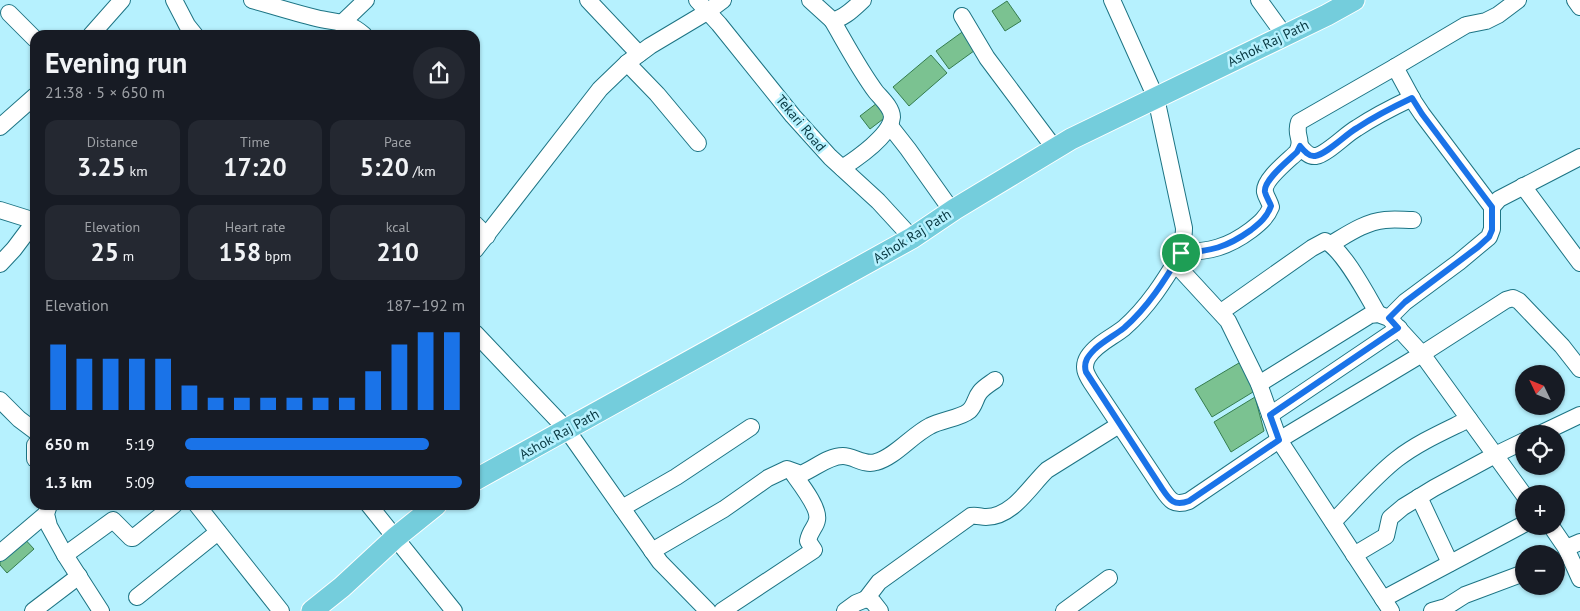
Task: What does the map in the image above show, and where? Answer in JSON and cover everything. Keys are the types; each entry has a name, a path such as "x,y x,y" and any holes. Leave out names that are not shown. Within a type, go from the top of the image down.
{"main road":[{"name":"Ashok Raj Path","path":"480,477 912,238 952,211 1071,139 1285,36 1354,0"},
{"path":"314,610 349,581 394,538 430,510"}],"street":[{"path":"95,30 122,0"},
{"path":"252,0 319,19 343,22 357,30"},
{"path":"343,22 366,0"},
{"path":"588,0 633,58 657,94 698,143"},
{"path":"481,230 600,90 633,58 702,6 723,0"},
{"path":"810,0 832,20 858,65 889,108 892,117 890,126 864,154 842,168"},
{"path":"832,20 843,16 864,0"},
{"path":"1112,0 1156,98 1183,221 1184,240 1180,262 1181,270 1222,312 1235,332 1260,384 1279,440 1354,554 1384,606 1450,563 1515,529"},
{"path":"1260,0 1285,36"},
{"path":"1181,253 1209,250 1230,244 1265,218 1271,206 1265,194 1265,188 1269,180 1297,152 1300,146 1296,130 1299,122 1466,25 1486,21 1498,15 1518,0"},
{"path":"1574,0 1580,7"},
{"path":"179,2 187,25 191,30"},
{"name":"Tekari Road","path":"702,6 719,24 793,116 830,157 878,201 912,238"},
{"path":"9,12 30,34"},
{"path":"962,16 987,58 1055,149"},
{"path":"1270,415 1389,320 1405,302 1489,237 1492,230 1492,207 1422,114 1395,67"},
{"path":"1300,146 1309,155 1314,157 1323,153 1355,128 1412,98"},
{"path":"0,127 30,100"},
{"path":"890,126 952,211"},
{"path":"1492,207 1499,198 1580,158"},
{"path":"1523,186 1580,263"},
{"path":"0,210 30,219"},
{"path":"1331,244 1357,229 1376,221 1386,219 1413,220"},
{"path":"0,264 30,228"},
{"path":"1222,312 1319,243 1325,241 1331,244 1389,320 1422,354 1516,485"},
{"path":"1181,253 1166,279 1146,304 1124,328 1095,350 1088,357 1084,366 1119,425 1165,493 1176,504 1189,501 1279,440 1422,354 1506,300 1513,298 1527,308 1580,369"},
{"path":"1260,384 1370,314 1389,320"},
{"path":"480,338 567,430 660,562 708,611"},
{"path":"652,551 724,509 778,472 787,469 801,474 836,457 846,456 866,463 882,460 917,433 947,418 964,414 974,407 980,392 995,380"},
{"path":"0,400 30,427"},
{"path":"1559,425 1580,415"},
{"path":"1333,522 1399,458 1424,441 1469,419"},
{"path":"845,611 866,599 879,582 971,516 986,517 1014,506 1037,478 1047,470 1119,425"},
{"path":"622,508 676,477 751,427"},
{"path":"1354,554 1386,536 1390,518 1419,497 1515,445"},
{"path":"722,611 814,550 808,541 809,534 817,522 818,516 810,497 792,472"},
{"path":"1419,497 1450,563"},
{"path":"47,510 49,526 101,611"},
{"path":"0,553 47,510"},
{"path":"66,555 113,520 133,538 168,510"},
{"path":"201,510 281,611"},
{"path":"373,510 454,611"},
{"path":"137,597 218,532"},
{"path":"1557,535 1568,551 1580,579"},
{"path":"33,611 79,576"},
{"path":"1432,611 1446,607 1465,595 1515,576"},
{"path":"1064,611 1110,578"},
{"path":"866,599 873,602 880,611"}],"building":[{"path":"1007,1 1021,21 1005,31 992,11"},
{"path":"965,30 978,48 949,69 936,51"},
{"path":"931,55 947,73 909,106 893,87"},
{"path":"881,100 891,113 870,129 860,116"},
{"path":"1244,360 1253,392 1212,417 1195,389"},
{"path":"1255,397 1264,431 1231,452 1214,422"},
{"path":"22,536 34,549 7,573 0,565 0,556"}],"route":[{"path":"1412,98 1492,207 1492,230 1489,237 1405,302 1389,318 1398,328 1270,415 1279,440 1189,501 1176,504 1161,487 1092,382 1084,366 1088,357 1095,350 1124,328 1150,300 1166,279 1181,253 1200,252 1230,244 1265,218 1271,206 1265,194 1265,188 1269,180 1297,152 1300,146 1309,155 1314,157 1323,153 1355,128 1412,98"}]}
